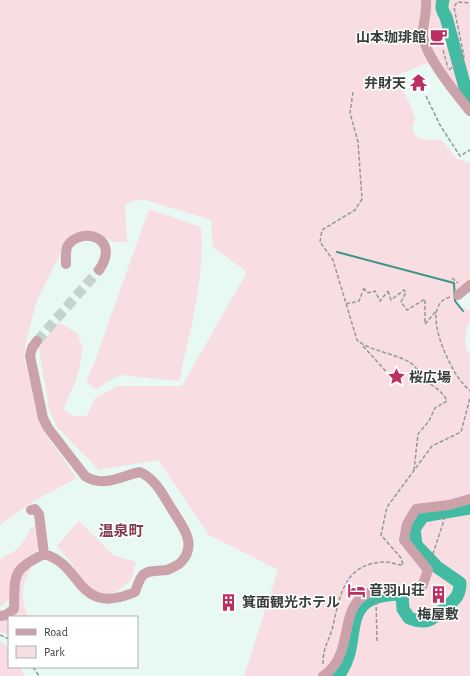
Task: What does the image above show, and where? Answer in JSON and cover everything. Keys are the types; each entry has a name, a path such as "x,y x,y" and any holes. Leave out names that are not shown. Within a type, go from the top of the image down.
{"street":[{"path":"426,0 423,31 425,43 436,65 470,111"},
{"path":"66,264 66,252 68,245 82,236 90,236 99,238 105,249 105,261 99,270"},
{"path":"455,296 470,285"},
{"path":"0,616 6,615 14,609 15,577 18,571 23,566 44,554 54,557 64,564 79,586 87,593 97,598 111,598 124,597 135,592 143,576 150,572 168,569 179,564 186,556 190,547 189,539 175,514 157,486 146,475 140,472 103,482 94,482 85,476 48,428 43,418 30,356 32,348 37,341"},
{"path":"323,676 340,657 349,616 355,603 366,595 376,592 398,589 415,592 422,587 428,570 404,540 407,524 416,509 449,505 470,499"},
{"path":"31,510 35,509 39,514 44,554"}],"path":[{"path":"464,58 454,7 457,2 470,3"},
{"path":"460,52 464,58"},
{"path":"450,69 464,58"},
{"path":"353,92 350,113 358,142 362,199 355,210 322,230 320,242 333,260 357,340 392,378 397,379"},
{"path":"426,96 440,125 460,156 470,150"},
{"path":"346,304 358,301 364,288 367,293 375,290 380,301 388,291 391,300 404,290 406,292 401,302 407,310 425,300 425,324 445,299 455,296"},
{"path":"437,310 436,323 446,356 457,376 470,392"},
{"path":"363,346 388,352 412,364 424,379 445,396 447,401 434,408 429,421 418,434 414,470"},
{"path":"323,652 332,631 340,591 353,573 370,564 388,562 403,565 401,558 382,535 387,507 432,446 461,432 470,398"},
{"path":"432,556 444,519"},
{"path":"376,602 377,641"},
{"path":"34,668 40,676"}],"green space":[{"path":"0,0 470,0 470,80 468,75 452,94 430,62 395,76 410,104 415,119 412,128 416,137 427,140 442,140 457,159 470,163 470,283 459,296 458,305 470,311 470,323 468,323 465,344 470,355 470,676 244,676 278,570 209,535 158,460 99,470 57,427 49,409 39,348 58,322 77,333 83,349 75,383 63,409 73,416 87,416 95,398 118,386 182,386 247,272 213,247 211,220 142,199 125,204 127,242 113,242 99,233 81,233 65,244 37,300 26,342 24,358 42,429 77,478 32,502 0,525"},
{"path":"149,209 201,227 202,246 199,285 179,381 120,375 96,389 86,382 95,361"},
{"path":"79,521 113,555 136,562 131,580 115,593 97,594 86,585 69,560 57,546"},
{"path":"37,525 40,546 34,553 22,561 15,570 10,596 4,604 0,606 0,560 19,548 24,542 31,528"},
{"path":"28,565 31,569 27,574 23,586 24,605 28,616 10,616 17,578"},
{"path":"8,617 8,635 0,632 0,620"},
{"path":"0,641 8,646 8,668 20,668 25,676 0,676"}],"waterway":[{"path":"443,0 443,11 446,17 466,91 470,97"},
{"path":"337,252 454,283 455,301 463,311"},
{"path":"338,676 346,662 359,611 367,602 381,596 402,594 403,609 409,618 425,621 436,616 456,598 459,592 460,583 437,567 416,545 414,529 423,516 470,508"}],"tunnel":[{"path":"37,341 99,270"}],"place":[{"name":"山本珈琲館","path":"439,37"},
{"name":"弁財天","path":"419,83"},
{"name":"桜広場","path":"396,377"},
{"name":"音羽山荘","path":"356,590"},
{"name":"梅屋敷","path":"438,594"},
{"name":"箕面観光ホテル","path":"229,602"}],"district":[{"name":"温泉町","path":"121,531"}]}
